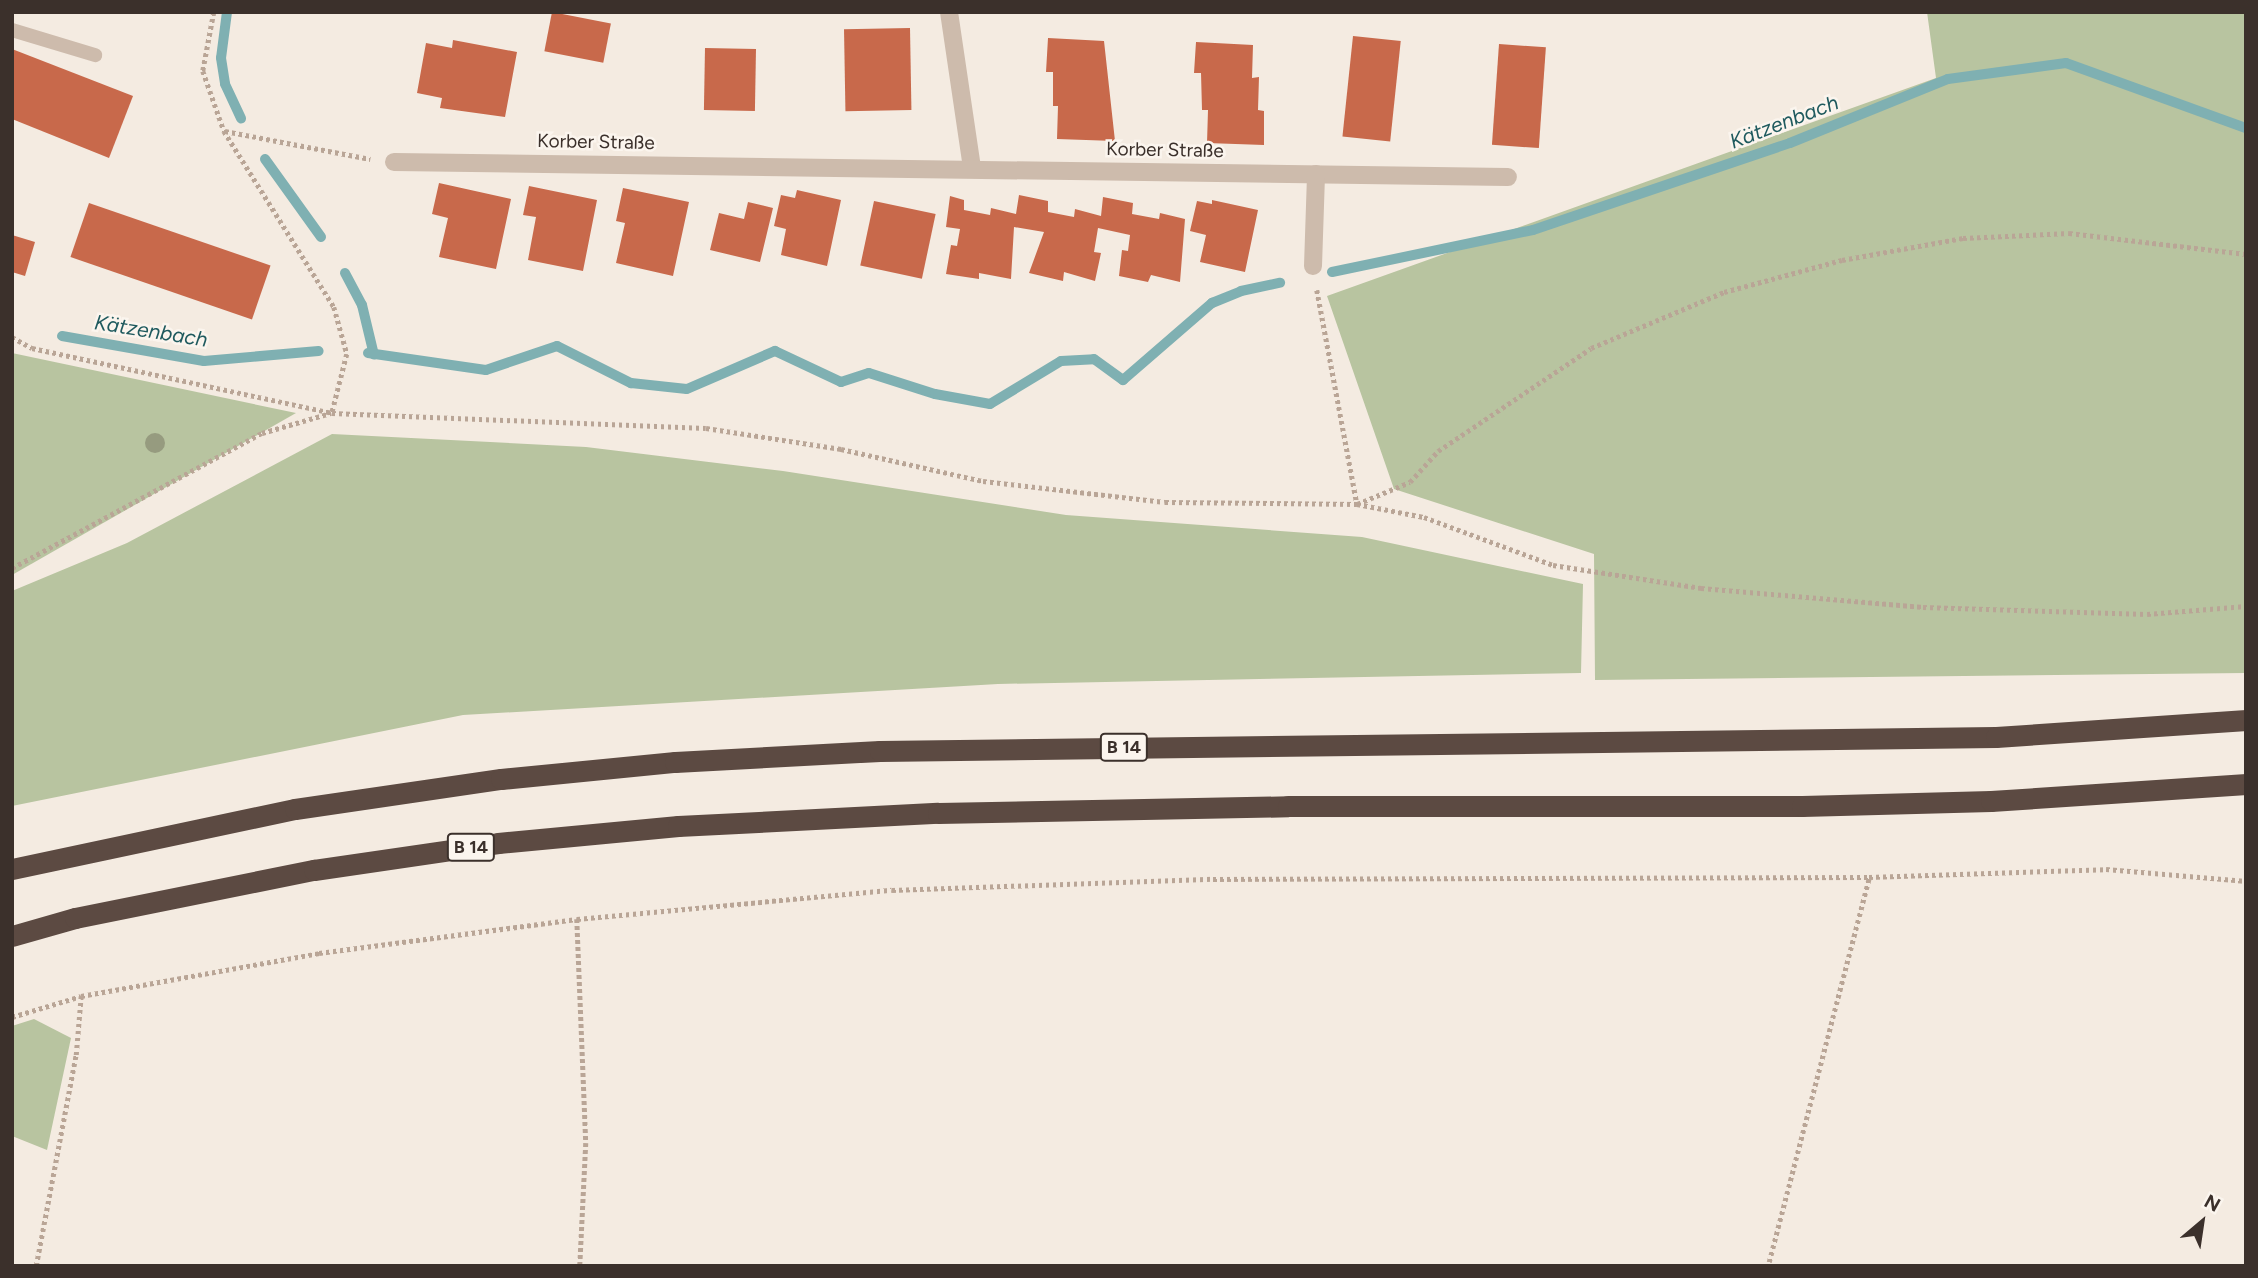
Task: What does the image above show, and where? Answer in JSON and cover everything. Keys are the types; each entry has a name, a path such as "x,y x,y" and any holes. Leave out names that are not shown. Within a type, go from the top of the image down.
{"highway":[{"name":"B 14","path":"12,869 295,809 501,779 674,762 880,751 1996,737 2246,720"},
{"name":"B 14","path":"12,936 75,918 314,870 498,843 678,825 938,813 1288,806 1788,806 1992,802 2246,784"}],"street":[{"path":"949,12 972,167"},
{"name":"Korber Straße","path":"394,162 972,167 1508,177"},
{"path":"1313,266 1315,174"}],"lane":[{"path":"12,30 95,55"}],"path":[{"path":"214,12 203,71 224,131 334,307 347,354 332,413"},
{"path":"224,131 335,155 394,162"},
{"path":"1357,504 1410,482 1438,450 1591,348 1724,292 1842,260 1963,238 2069,233 2246,254"},
{"path":"1313,266 1357,504"},
{"path":"12,337 32,348 332,413 706,428 841,449 983,481 1165,502 1357,504 1424,517 1553,565 1701,588 1923,607 2147,614 2246,606"},
{"path":"12,568 262,433 332,413"},
{"path":"12,1017 80,996 319,953 577,919 892,890 1199,879 1868,877 2106,869 2246,881"},
{"path":"1769,1262 1868,877"},
{"path":"577,919 586,1143 580,1266"},
{"path":"36,1266 76,1055 80,996"}],"green space":[{"path":"1927,12 2246,12 2246,673 1595,680 1594,554 1394,489 1327,296 1936,78"},
{"path":"12,353 296,413 12,575"},
{"path":"332,434 586,447 783,471 1066,515 1362,537 1583,584 1581,673 998,684 463,715 12,806 12,591 127,543"},
{"path":"34,1019 71,1038 47,1150 12,1136 12,1026"}],"building":[{"path":"552,12 611,23 603,63 544,51"},
{"path":"910,28 911,110 845,111 844,29"},
{"path":"1353,36 1401,41 1390,141 1342,136"},
{"path":"1048,38 1104,41 1115,141 1057,139 1058,106 1053,106 1053,72 1046,72"},
{"path":"453,40 517,52 505,117 440,108 442,98 417,93 426,43 452,48"},
{"path":"1196,42 1253,45 1252,78 1259,77 1258,110 1264,111 1264,145 1207,143 1208,110 1202,110 1201,73 1194,73"},
{"path":"1499,44 1546,47 1539,148 1492,145"},
{"path":"705,48 756,49 755,111 704,110"},
{"path":"12,49 133,96 109,158 12,119"},
{"path":"439,183 511,199 496,269 439,257 448,218 432,214"},
{"path":"529,186 597,200 583,271 528,260 536,217 523,215"},
{"path":"623,188 689,202 673,276 616,263 625,223 616,221"},
{"path":"797,190 841,200 827,266 781,255 786,229 774,226 781,195 795,198"},
{"path":"1019,195 1048,201 1048,212 1074,217 1075,209 1101,216 1103,197 1133,203 1132,214 1159,219 1160,213 1185,219 1180,282 1151,275 1148,282 1119,276 1122,250 1128,251 1130,235 1098,228 1094,252 1101,253 1095,281 1064,272 1063,281 1029,273 1044,232 1014,227 1011,279 979,273 979,279 946,274 951,245 957,246 960,229 946,227 950,196 964,200 964,210 990,215 991,208 1016,214"},
{"path":"1212,200 1258,210 1245,272 1200,262 1206,235 1190,231 1197,201 1212,204"},
{"path":"874,201 936,214 922,279 860,266"},
{"path":"748,202 773,208 760,262 710,250 719,213 744,219"},
{"path":"89,203 271,266 252,319 70,257"},
{"path":"12,235 35,242 25,276 12,272"}],"waterway":[{"path":"227,12 221,58 225,84 241,118"},
{"name":"Kätzenbach","path":"1332,272 1533,230 1790,143 1948,79 2066,63 2246,128"},
{"path":"265,159 321,237"},
{"path":"345,273 362,305 374,355"},
{"name":"Kätzenbach","path":"368,353 486,370 557,346 631,383 687,389 775,351 841,382 869,373 935,394 990,404 1061,361 1094,359 1123,380 1212,303 1241,291 1280,283"},
{"name":"Kätzenbach","path":"62,336 204,361 319,351"}]}
